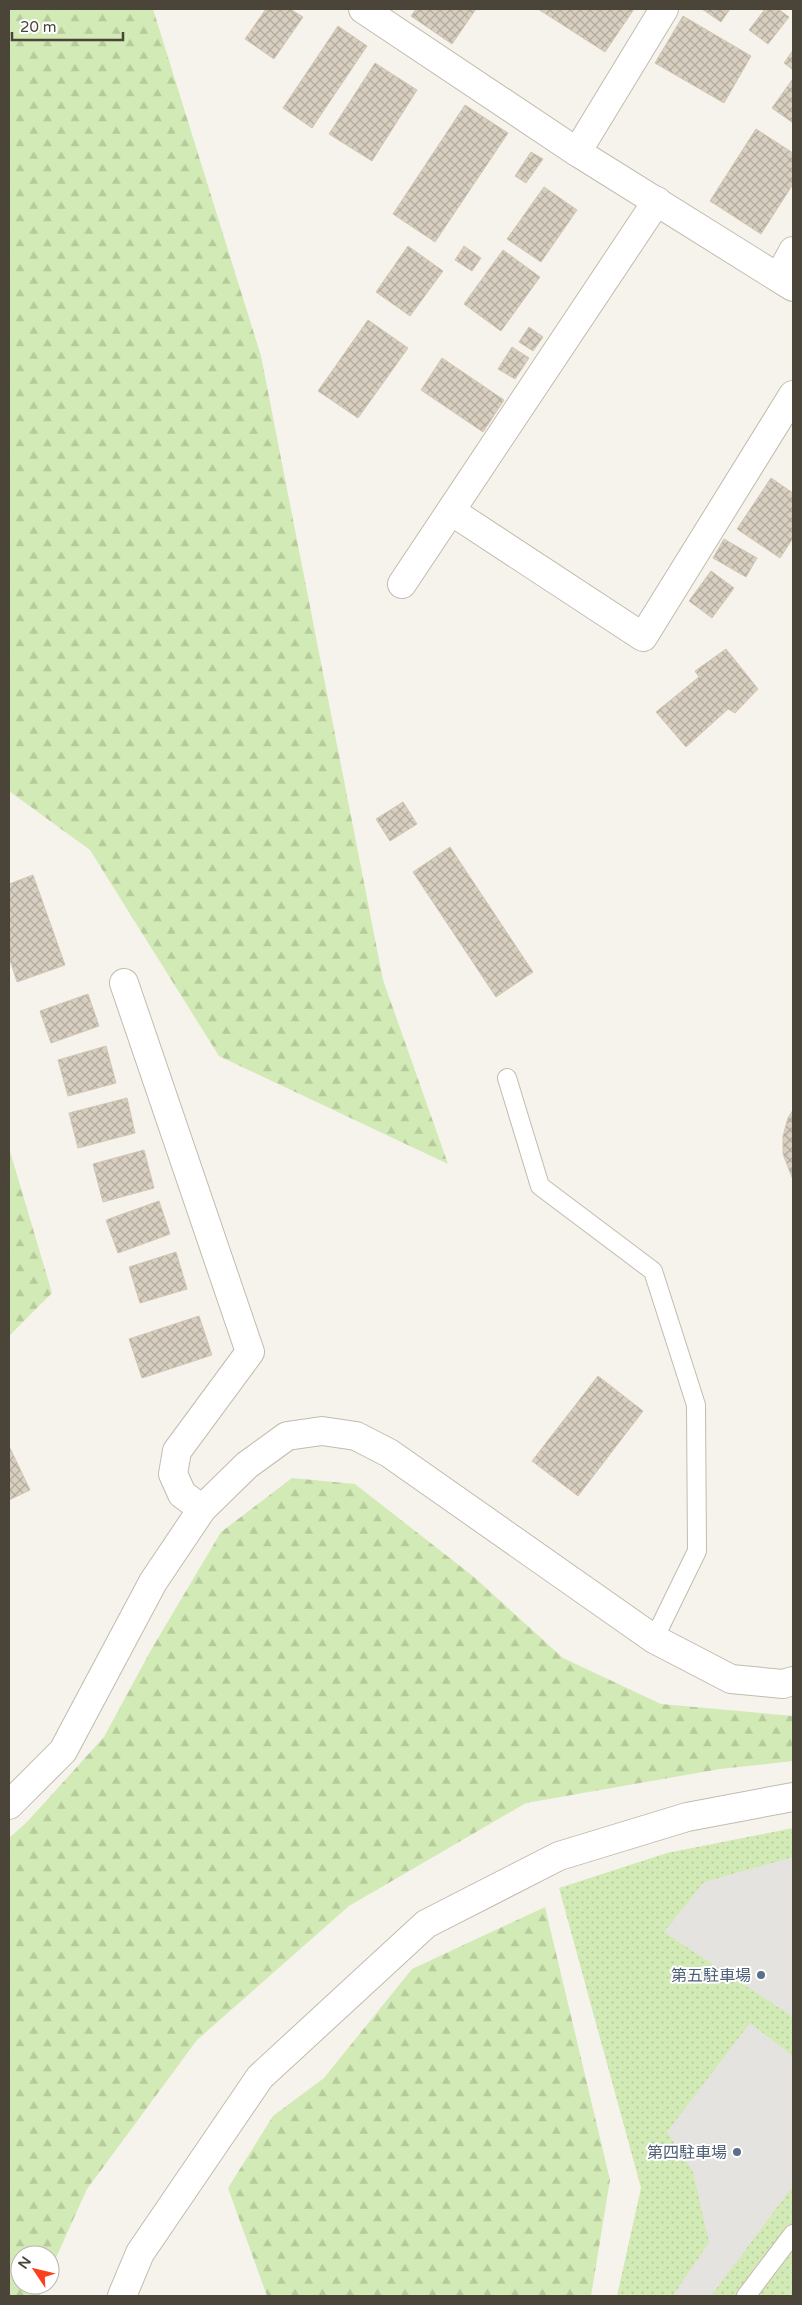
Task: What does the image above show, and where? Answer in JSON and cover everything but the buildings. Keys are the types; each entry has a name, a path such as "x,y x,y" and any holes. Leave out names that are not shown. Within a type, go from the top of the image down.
{"street":[{"path":"577,152 664,9"},
{"path":"375,12 577,152 786,282 793,251"},
{"path":"402,584 657,201"},
{"path":"451,510 643,637 793,395"},
{"path":"124,983 250,1352 177,1451 173,1474 182,1494 202,1509"},
{"path":"9,1805 63,1751 153,1582 202,1509 247,1465 287,1436 322,1431 356,1436 389,1453 654,1639 731,1679 783,1684 793,1681"},
{"path":"122,2296 140,2253 260,2077 426,1924 559,1856 687,1817 793,1798"}],"lane":[{"path":"507,1078 540,1186 653,1271 696,1406 697,1551 654,1639"},
{"path":"746,2296 793,2234"}],"green space":[{"path":"9,9 153,9 261,356 383,980 448,1164 219,1056 90,850 9,791"},
{"path":"9,1148 52,1293 9,1336"},
{"path":"292,1478 355,1484 474,1577 563,1658 661,1704 793,1716 793,1761 720,1769 526,1803 349,1906 197,2040 87,2189 60,2249 60,2245 10,2245 10,2295 39,2295 9,2296 9,1838 27,1822 104,1737 151,1650 221,1532"},
{"path":"793,1828 793,2296 617,2296 641,2188 559,1888 667,1853"},
{"path":"545,1907 610,2180 591,2296 267,2296 228,2188 273,2116 324,2078 412,1969"}],"shaded area":[{"name":"第五駐車場","path":"793,1857 793,2017 664,1932 704,1882"},
{"name":"第四駐車場","path":"750,2023 793,2056 793,2186 711,2296 673,2296 709,2242 693,2172 667,2132"}],"place":[{"name":"第五駐車場","path":"761,1975"},
{"name":"第四駐車場","path":"737,2152"}]}
